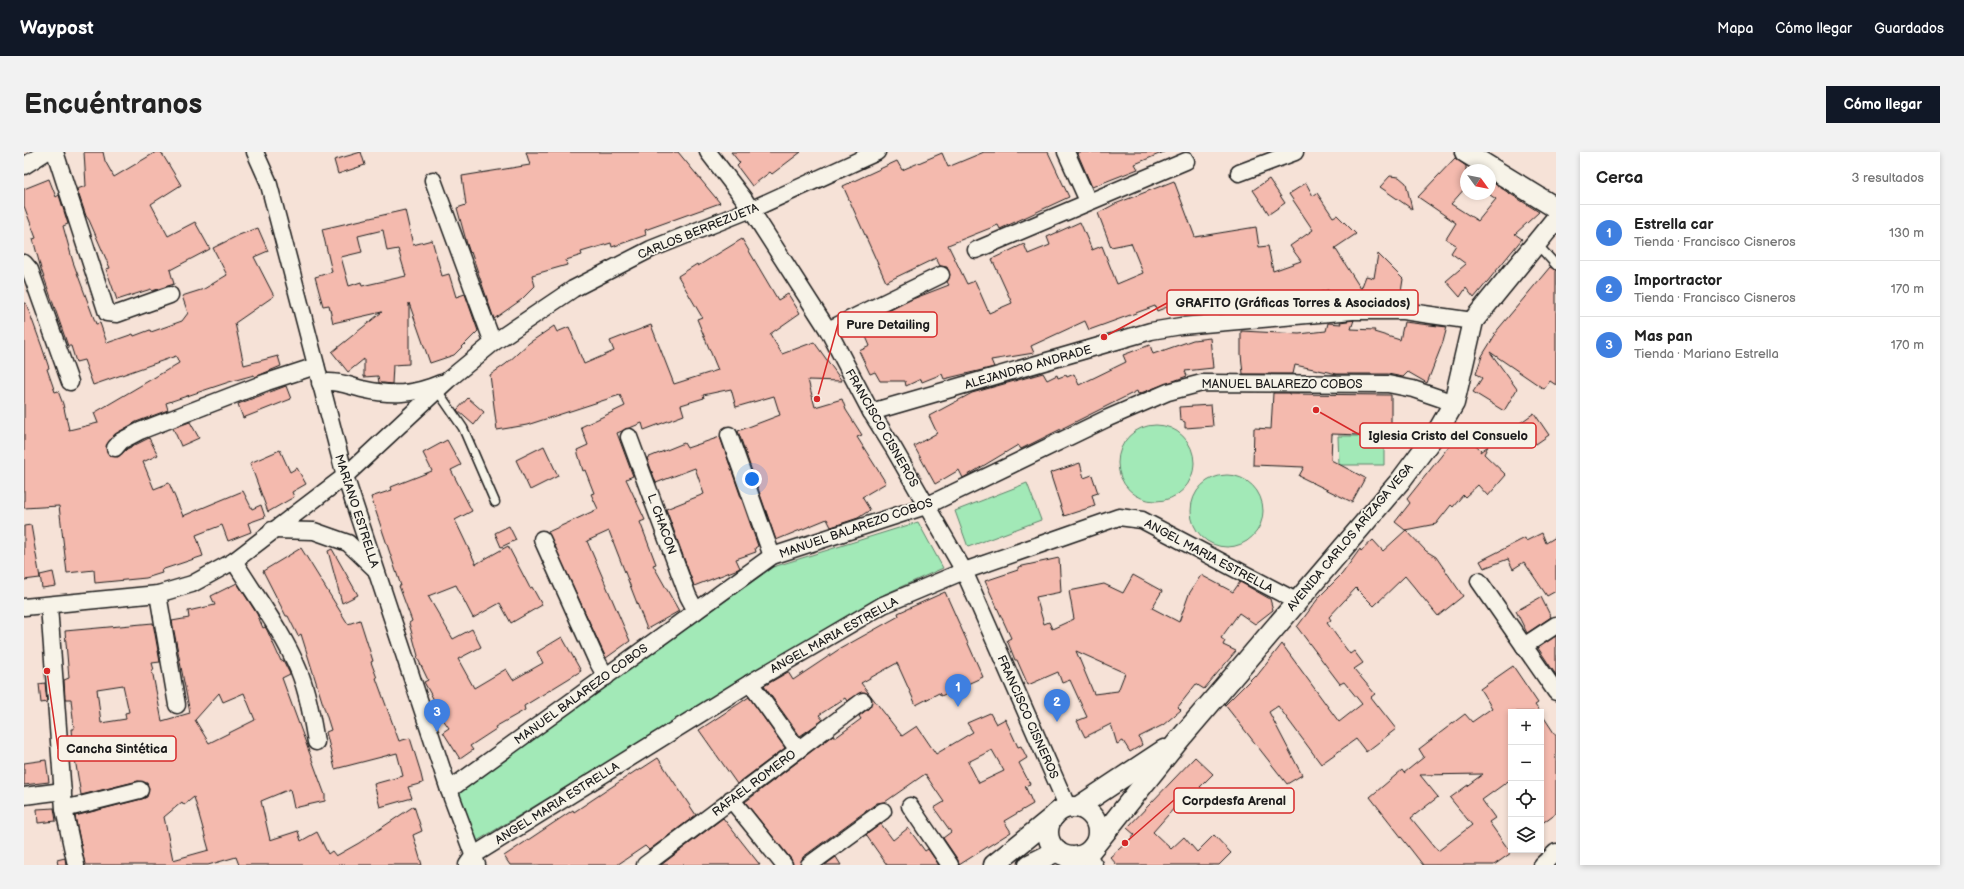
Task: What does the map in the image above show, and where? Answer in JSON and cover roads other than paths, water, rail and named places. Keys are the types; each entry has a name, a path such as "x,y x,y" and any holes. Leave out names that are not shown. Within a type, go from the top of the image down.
{"street":[{"path":"24,166 46,152"},
{"path":"55,152 107,313 117,314 170,295"},
{"name":"MARIANO ESTRELLA","path":"255,152 268,181 345,476 472,862"},
{"name":"FRANCISCO CISNEROS","path":"708,152 750,210 828,330 871,412 894,448 964,571 1067,810"},
{"name":"CARLOS BERREZUETA","path":"24,607 49,606 158,594 192,584 234,561 272,530 345,476 443,385 493,342 573,289 644,252 750,210 877,152"},
{"path":"1066,152 1088,202"},
{"path":"1240,173 1295,152"},
{"path":"1465,152 1556,208"},
{"path":"976,250 1186,161"},
{"path":"433,180 493,342"},
{"name":"AVENIDA CARLOS ARÍZAGA VEGA","path":"1029,865 1078,857 1401,480 1439,429 1454,403 1473,321 1536,242 1556,220"},
{"path":"24,263 30,270 70,382"},
{"path":"828,330 941,275"},
{"name":"ALEJANDRO ANDRADE","path":"871,412 1151,331 1181,326 1353,311 1404,311 1473,321"},
{"path":"115,448 121,441 140,431 267,382 316,366"},
{"name":"CARLOS BERREZUETA","path":"320,382 332,381 392,394 421,391 443,385"},
{"name":"MANUEL BALAREZO COBOS","path":"449,790 772,556 926,506 1108,418 1168,392 1202,383 1388,384 1413,389 1454,403"},
{"path":"729,435 772,556"},
{"name":"L. CHACON","path":"629,437 688,596 696,611"},
{"name":"ANGEL MARIA ESTRELLA","path":"472,862 750,683 883,605 964,571 1119,517 1142,520 1296,601"},
{"path":"272,530 314,531 348,543 376,570"},
{"path":"542,539 596,659 606,677"},
{"path":"234,561 286,645 299,672 312,717 316,742"},
{"path":"1479,581 1556,692"},
{"path":"158,594 177,706"},
{"path":"49,606 64,809 76,865"},
{"path":"1524,646 1556,625"},
{"path":"750,683 798,750"},
{"name":"RAFAEL ROMERO","path":"645,865 863,701"},
{"name":"AVENIDA CARLOS ARÍZAGA VEGA","path":"994,865 1067,810 1179,740"},
{"path":"64,809 140,790"},
{"path":"24,796 63,791"},
{"path":"731,799 784,865"},
{"path":"910,806 950,865"},
{"path":"1067,810 1089,812 1097,822 1099,834 1078,857 1051,843 1048,834 1050,825 1067,810"},
{"path":"809,865 883,811"},
{"path":"1542,865 1556,852"}],"lane":[{"path":"1536,242 1556,265"},
{"path":"443,385 495,502"}],"place":[{"name":"GRAFITO (Gráficas Torres & Asociados)","path":"1104,337"},
{"name":"Pure Detailing","path":"817,399"},
{"name":"Iglesia Cristo del Consuelo","path":"1316,410"},
{"name":"Cancha Sintética","path":"47,671"},
{"name":"Estrella car","path":"958,707"},
{"name":"Importractor","path":"1057,722"},
{"name":"Mas pan","path":"437,732"},
{"name":"Corpdesfa Arenal","path":"1125,843"}]}
